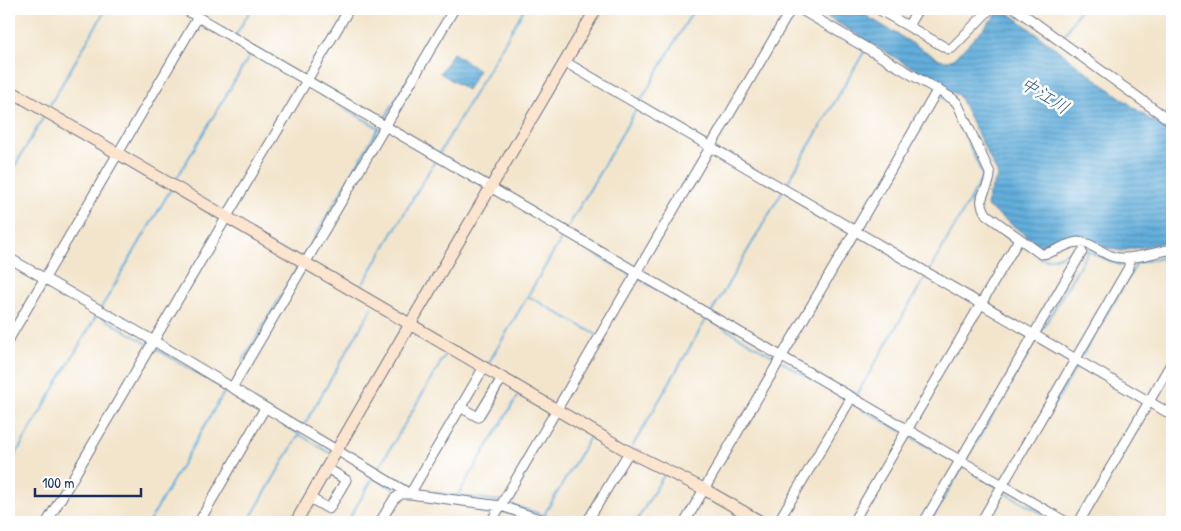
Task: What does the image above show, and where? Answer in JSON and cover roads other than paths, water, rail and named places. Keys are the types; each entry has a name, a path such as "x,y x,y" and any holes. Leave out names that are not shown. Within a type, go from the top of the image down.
{"street":[{"path":"184,9 1066,522"},
{"path":"47,522 349,9"},
{"path":"232,388 454,9"},
{"path":"296,522 410,324 596,9"},
{"path":"491,522 791,9"},
{"path":"800,9 953,98 990,173 990,181 981,196 981,206 987,214 1041,254 1048,254 1077,242 1114,257 1129,258 1172,249"},
{"path":"878,9 948,49 952,48 990,9"},
{"path":"908,26 918,9"},
{"path":"1016,9 1172,122"},
{"path":"9,339 198,17"},
{"path":"565,62 1172,415"},
{"path":"9,90 629,452 704,489 761,522"},
{"path":"685,522 938,90"},
{"path":"853,522 1020,239"},
{"path":"924,522 963,462 1088,248"},
{"path":"9,258 410,494"},
{"path":"981,522 1129,267 1129,258"},
{"path":"1079,522 1172,362"},
{"path":"410,494 484,367"},
{"path":"460,407 478,418 502,378"},
{"path":"778,522 852,397"},
{"path":"199,522 265,408"},
{"path":"587,522 629,452"},
{"path":"310,498 329,510 346,480 327,468"},
{"path":"380,522 394,499 401,494 501,506 548,522"}],"water":[{"name":"中江川","path":"814,9 855,9 937,58 946,61 954,59 996,15 1002,12 1009,13 1148,118 1156,123 1163,124 1172,133 1172,241 1121,251 1101,247 1074,237 1047,247 1040,246 987,206 988,196 998,175 959,96"},
{"path":"453,53 479,70 467,90 440,73"}],"waterway":[{"path":"48,108 106,9"},
{"path":"236,35 251,9"},
{"path":"383,121 449,9"},
{"path":"439,154 524,9"},
{"path":"640,102 694,9"},
{"path":"1064,36 1080,9"},
{"path":"239,46 302,83"},
{"path":"785,187 864,52"},
{"path":"175,181 251,53"},
{"path":"308,87 379,128"},
{"path":"930,270 982,178 982,174 954,110 942,97"},
{"path":"1166,114 1172,104"},
{"path":"568,227 637,108"},
{"path":"9,176 44,116"},
{"path":"303,257 379,127"},
{"path":"360,289 436,159"},
{"path":"101,308 171,189"},
{"path":"711,313 782,192"},
{"path":"971,200 980,218 1014,242"},
{"path":"488,364 564,234"},
{"path":"563,235 631,275"},
{"path":"1039,335 1090,248"},
{"path":"1038,257 1052,259 1080,249"},
{"path":"1087,251 1120,265 1126,264"},
{"path":"1082,356 1136,263 1172,256"},
{"path":"242,362 299,265"},
{"path":"856,396 926,276"},
{"path":"637,278 776,358"},
{"path":"49,286 148,344"},
{"path":"528,296 597,335"},
{"path":"303,427 372,308"},
{"path":"9,466 98,313"},
{"path":"632,447 707,318"},
{"path":"966,460 1037,339"},
{"path":"153,347 261,411"},
{"path":"377,471 447,352"},
{"path":"782,362 846,400"},
{"path":"1008,484 1078,364"},
{"path":"149,522 226,389"},
{"path":"458,495 519,394"},
{"path":"851,403 901,431"},
{"path":"267,415 330,453"},
{"path":"248,522 300,433"},
{"path":"908,435 938,453"},
{"path":"544,515 590,437"},
{"path":"930,522 963,466"},
{"path":"973,473 997,487"},
{"path":"636,522 664,475"},
{"path":"347,522 373,478 397,491"},
{"path":"417,490 499,501"},
{"path":"1003,492 1058,522"},
{"path":"507,503 563,522"},
{"path":"736,522 740,515"}]}
